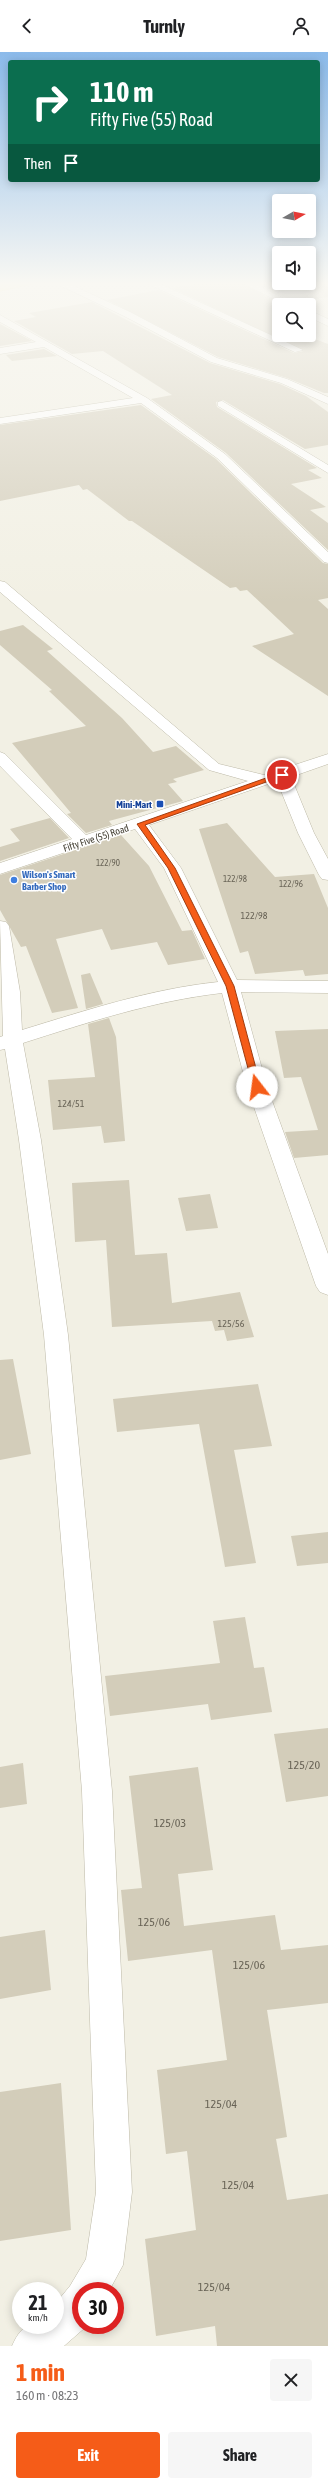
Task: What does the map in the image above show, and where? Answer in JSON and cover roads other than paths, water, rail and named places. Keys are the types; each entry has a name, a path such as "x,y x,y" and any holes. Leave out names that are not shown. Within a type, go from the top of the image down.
{"street":[{"path":"122,388 143,400 221,456 328,559"},
{"path":"300,388 328,401"},
{"path":"0,421 143,400"},
{"path":"222,404 328,470"},
{"path":"0,585 214,767 267,781"},
{"path":"0,757 84,842"},
{"name":"Fifty Five (55) Road","path":"0,869 140,824 328,759"},
{"path":"282,775 306,833 328,875"},
{"path":"140,824 172,868 230,986 257,1087 328,1286"},
{"path":"0,926 11,992 6,1042 30,1140 56,1335 97,1791 114,2192 104,2265 93,2282"},
{"path":"6,1042 134,1002 187,991 230,986 328,987"},
{"path":"32,2346 72,2315"}],"place":[{"name":"Mini-Mart","path":"160,804"},
{"name":"Wilson's Smart Barber Shop","path":"14,880"}]}
